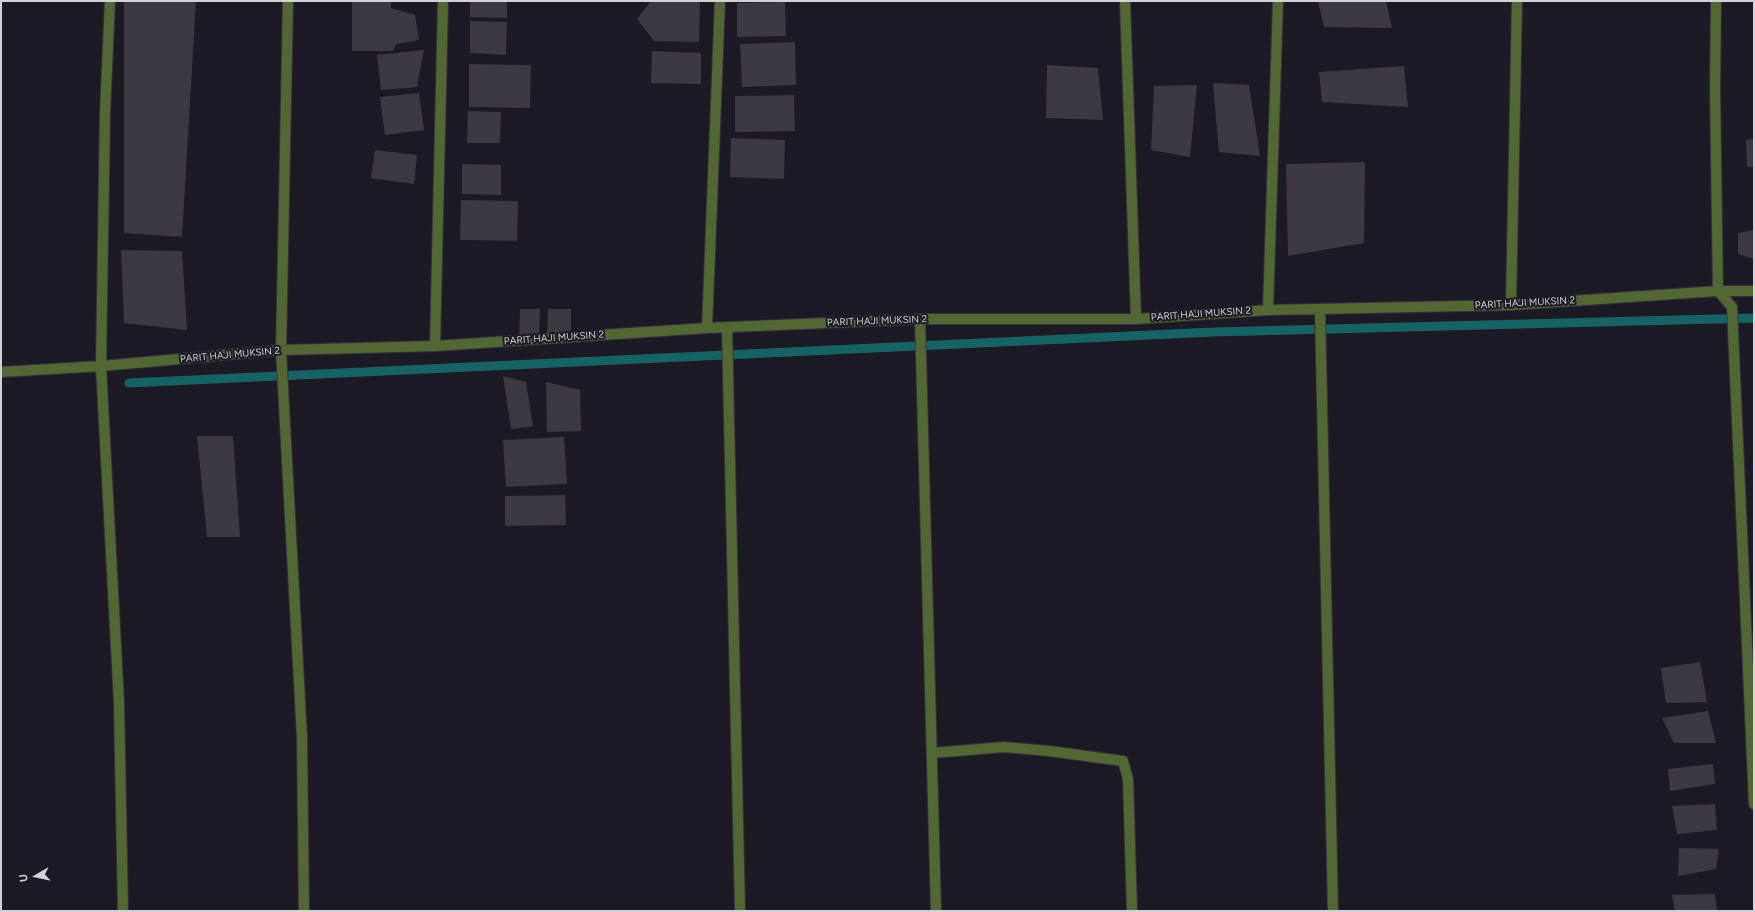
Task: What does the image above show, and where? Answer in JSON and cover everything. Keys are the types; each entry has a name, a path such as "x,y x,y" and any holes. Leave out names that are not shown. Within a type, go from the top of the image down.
{"street":[{"path":"110,1 105,121 101,366 119,703 122,911"},
{"path":"288,1 281,350 302,738 304,911"},
{"path":"435,346 443,1"},
{"path":"707,328 720,1"},
{"path":"1125,1 1136,319"},
{"path":"1268,310 1278,1"},
{"path":"1511,305 1516,1"},
{"path":"1716,1 1715,88 1718,291 1732,307 1754,804"},
{"name":"PARIT HAJI MUKSIN 2","path":"1,372 101,366 281,350 435,346 707,328 920,319 1136,319 1268,310 1511,305 1718,291 1754,291"},
{"path":"1320,309 1333,911"},
{"path":"920,319 936,911"},
{"path":"727,328 740,911"},
{"path":"932,753 1004,748 1049,751 1123,761 1128,779 1132,911"}],"building":[{"path":"124,1 196,1 182,237 124,233"},
{"path":"352,1 391,1 391,8 415,15 419,40 396,44 393,51 352,51"},
{"path":"470,1 507,1 507,18 470,17"},
{"path":"651,1 700,1 699,42 654,41 637,19"},
{"path":"1318,1 1386,1 1392,28 1324,27"},
{"path":"785,2 786,36 737,37 737,3"},
{"path":"470,21 507,22 506,55 470,53"},
{"path":"795,42 796,85 742,87 740,44"},
{"path":"424,50 417,87 381,90 377,55"},
{"path":"652,51 701,53 701,84 651,83"},
{"path":"469,64 531,65 530,108 469,107"},
{"path":"1047,65 1098,68 1103,120 1046,118"},
{"path":"1404,66 1408,107 1322,102 1319,72"},
{"path":"1213,83 1249,85 1260,156 1219,152"},
{"path":"1197,85 1190,157 1151,150 1154,86"},
{"path":"419,93 424,130 385,135 380,97"},
{"path":"794,95 795,131 735,132 735,96"},
{"path":"468,111 501,112 500,143 467,143"},
{"path":"731,138 785,140 784,179 730,177"},
{"path":"1754,138 1754,167 1747,167 1746,140"},
{"path":"375,150 417,155 414,184 371,178"},
{"path":"1365,162 1364,243 1288,256 1286,164"},
{"path":"462,164 501,165 501,195 462,194"},
{"path":"461,200 518,201 517,241 460,240"},
{"path":"1754,230 1754,259 1738,254 1738,233"},
{"path":"121,250 182,251 187,330 124,323"},
{"path":"520,309 540,309 539,337 519,337"},
{"path":"548,309 571,309 571,334 547,334"},
{"path":"503,376 526,382 533,426 511,429"},
{"path":"546,382 580,390 581,431 547,432"},
{"path":"197,436 233,436 240,537 207,537"},
{"path":"564,437 567,484 506,487 503,440"},
{"path":"565,495 566,525 505,526 505,496"},
{"path":"1700,662 1707,702 1666,703 1661,668"},
{"path":"1708,711 1716,743 1674,743 1662,718"},
{"path":"1713,764 1715,784 1670,791 1668,769"},
{"path":"1715,804 1717,830 1677,834 1672,806"},
{"path":"1679,848 1719,849 1716,869 1678,876"},
{"path":"1715,894 1717,911 1675,911 1672,895"}],"waterway":[{"path":"129,383 1214,332 1754,318"}]}
